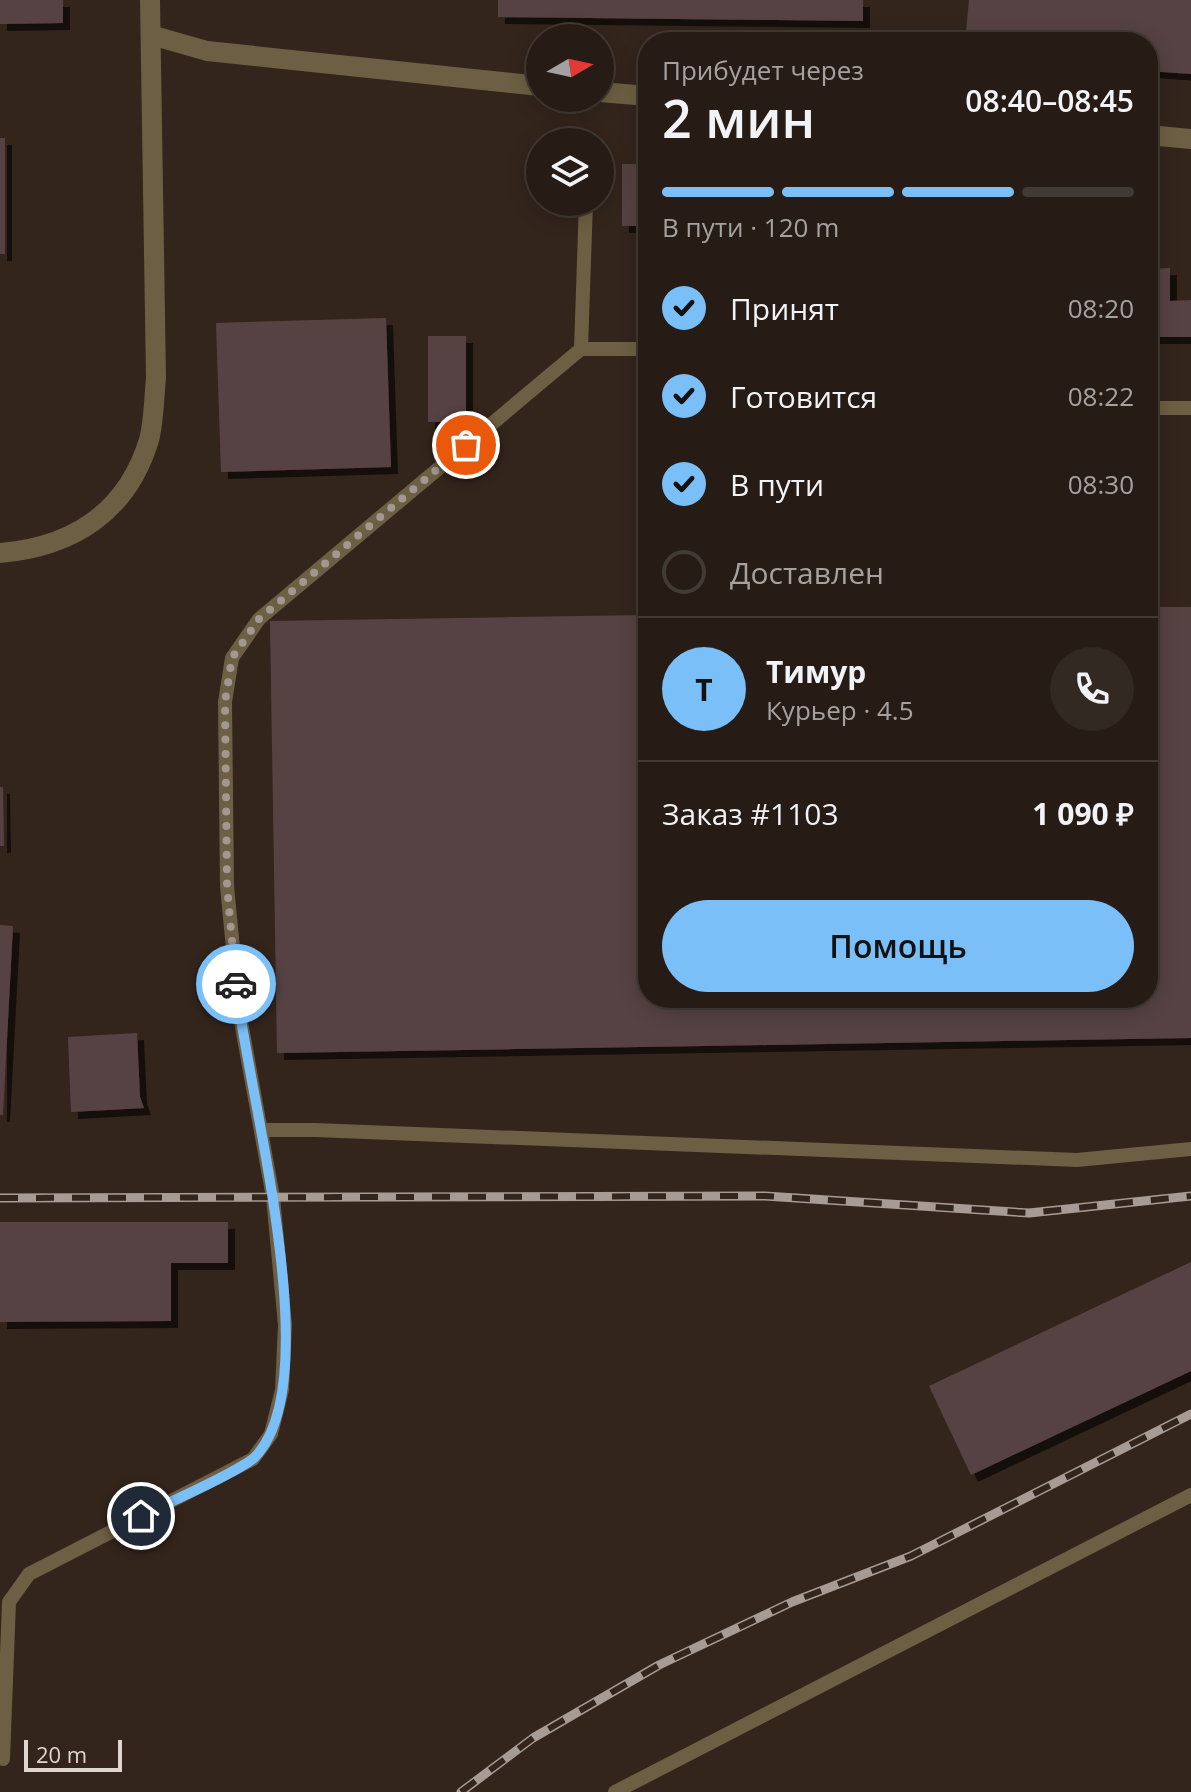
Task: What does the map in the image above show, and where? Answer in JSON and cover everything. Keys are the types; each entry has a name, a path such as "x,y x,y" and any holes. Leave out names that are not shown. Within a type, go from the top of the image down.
{"street":[{"path":"0,553 56,543 98,520 129,485 149,438 156,378 150,0"},
{"path":"151,35 207,51 526,85"},
{"path":"614,93 638,95"},
{"path":"1158,136 1191,139"}],"lane":[{"path":"581,349 586,216"},
{"path":"3,1759 9,1602 29,1574 253,1459 271,1434 282,1390 285,1325 273,1197 239,1011 227,886 225,702 232,658 259,619 581,349 638,349"},
{"path":"1158,408 1191,408"},
{"path":"261,1130 1077,1160 1191,1149"},
{"path":"615,1792 1191,1495"}],"building":[{"path":"0,0 63,0 63,23 0,24"},
{"path":"498,0 863,0 863,21 498,17"},
{"path":"969,0 1191,0 1191,74 1158,72 1158,32 966,32"},
{"path":"0,138 5,138 5,254 0,254"},
{"path":"622,164 638,164 638,226 622,226"},
{"path":"1170,268 1170,301 1191,300 1191,337 1158,337 1158,269"},
{"path":"386,318 391,467 221,472 216,323"},
{"path":"428,336 466,336 466,422 428,422"},
{"path":"1158,607 1191,607 1191,1038 277,1053 270,621 638,615 638,1008 1158,1008"},
{"path":"0,787 3,787 4,846 0,846"},
{"path":"0,925 13,926 3,1115 0,1115"},
{"path":"137,1033 140,1097 144,1108 71,1112 68,1037"},
{"path":"0,1222 228,1222 228,1263 171,1263 171,1321 0,1322"},
{"path":"1191,1262 1191,1371 971,1475 929,1386"}],"railway":[{"path":"0,1198 765,1196 1029,1213 1191,1196"},
{"path":"461,1792 533,1738 659,1665 792,1602 911,1556 1191,1414"}],"way so far":[{"path":"236,984 227,886 225,702 232,658 259,619 466,445"}],"route":[{"path":"141,1516 253,1459 271,1434 282,1390 285,1325 273,1197 236,984"}]}
